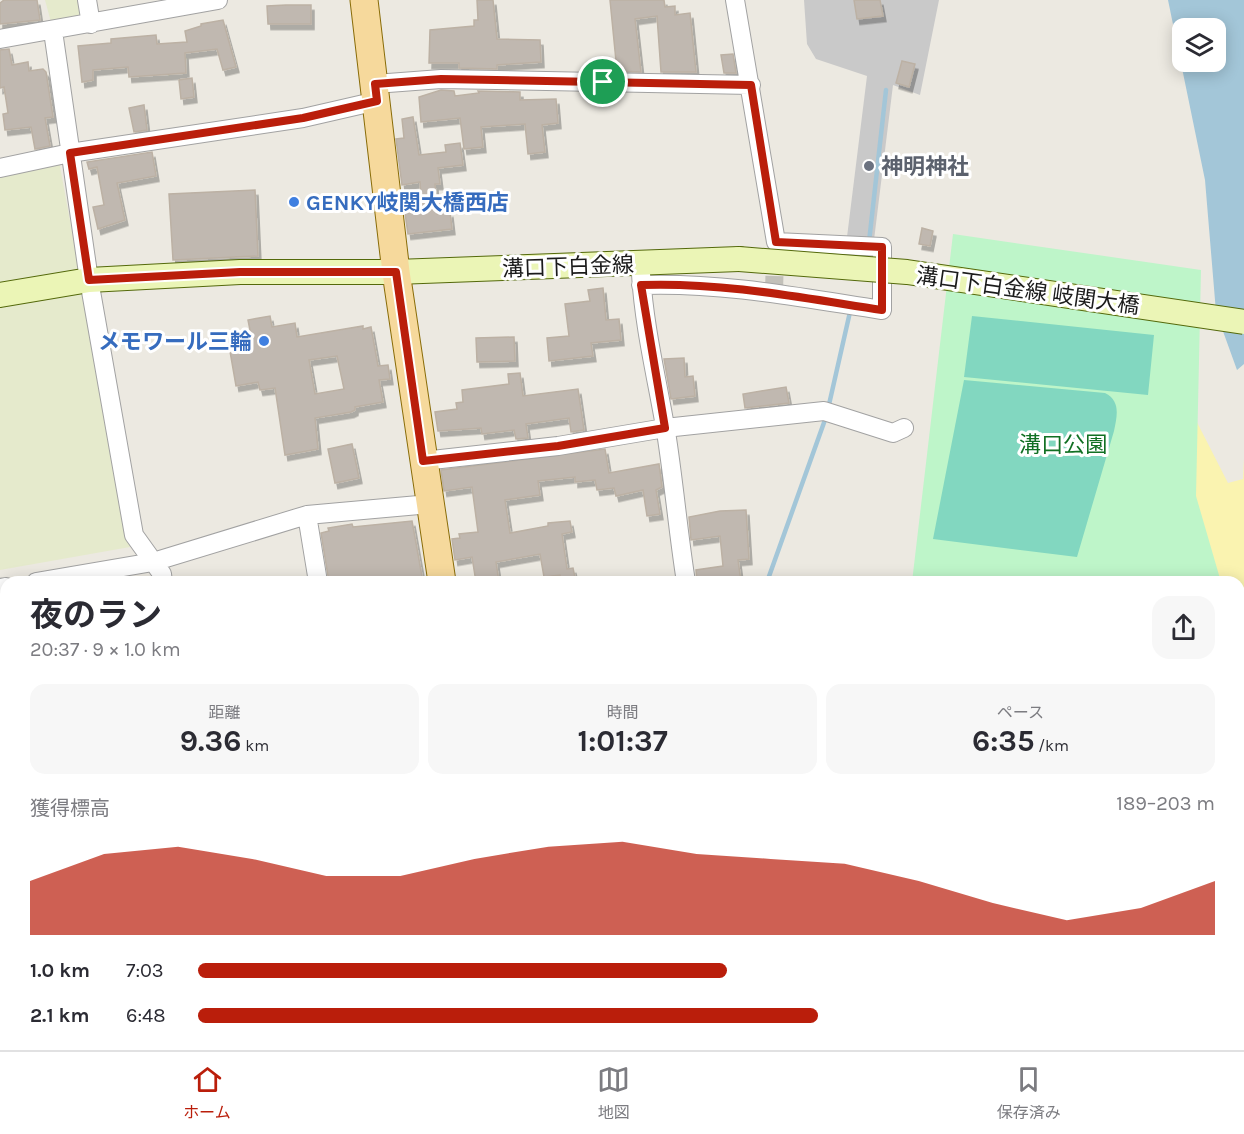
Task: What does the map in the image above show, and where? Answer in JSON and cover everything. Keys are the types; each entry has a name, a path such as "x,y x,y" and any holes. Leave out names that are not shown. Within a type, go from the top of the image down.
{"main road":[{"path":"364,0 396,272 441,576"},
{"name":"溝口下白金線","path":"0,295 89,280 240,272 641,274 739,260"},
{"name":"溝口下白金線 岐関大橋","path":"739,260 907,272 1244,322"}],"street":[{"path":"87,0 91,24"},
{"path":"0,39 218,0"},
{"path":"685,576 641,274 671,284 774,294 882,310 882,247 776,242 735,0"},
{"path":"53,31 89,280 134,535 162,576"},
{"path":"0,168 70,153 303,118 376,92 441,79 751,85"},
{"path":"423,461 558,446 665,428 828,412 893,433 904,428"},
{"path":"71,576 153,562 307,515 430,504"},
{"path":"307,515 317,576"}],"shaded area":[{"name":"神明神社","path":"804,0 939,0 920,95 893,85 874,240 847,237 867,76 816,59 807,44"}],"green space":[{"path":"45,0 79,0 81,16 51,22"},
{"path":"59,161 130,547 0,570 0,172"},
{"name":"溝口公園","path":"953,234 1201,270 1196,496 1219,576 913,576"},
{"path":"972,316 1154,335 1148,395 964,377"},
{"path":"964,380 1105,393 1114,400 1117,409 1114,431 1077,557 933,539"}],"sand":[{"path":"1179,387 1228,483 1243,479 1244,459 1244,576 1140,576"}],"water":[{"path":"1168,0 1244,0 1244,364 1237,370 1216,312 1205,180 1183,72 1226,72 1226,18 1172,19"}],"building":[{"path":"4,0 37,0 40,20 0,24 0,3"},
{"path":"477,0 493,0 497,39 540,40 541,62 497,65 497,69 459,68 459,63 429,63 430,30 474,26 474,20 478,20"},
{"path":"610,0 664,0 665,7 675,6 675,15 690,13 696,72 661,72 657,16 635,19 641,72 617,71"},
{"path":"854,0 880,0 883,16 857,19"},
{"path":"311,5 311,24 268,24 267,6"},
{"path":"223,20 236,67 223,70 217,49 185,53 186,73 129,77 128,67 93,70 93,80 82,82 78,46 111,43 111,39 156,35 157,44 187,42 185,31 201,26 201,24"},
{"path":"9,49 12,65 28,62 29,71 43,69 46,72 53,117 45,118 50,146 35,149 31,127 5,130 3,114 8,113 4,87 0,88 0,50"},
{"path":"733,54 736,73 724,73 721,55"},
{"path":"902,61 915,64 909,87 896,83"},
{"path":"192,78 194,97 181,99 179,80"},
{"path":"441,90 454,91 455,96 479,93 478,91 520,92 520,100 556,99 558,123 542,125 545,152 528,154 525,124 481,127 483,147 464,149 460,118 421,122 419,97"},
{"path":"144,105 147,130 134,132 129,108"},
{"path":"413,117 419,155 446,152 445,145 460,143 463,165 438,168 440,184 435,184 437,214 450,212 452,229 408,234 405,213 422,211 420,182 402,185 396,139 404,138 402,119"},
{"path":"152,152 156,176 117,183 125,220 98,229 93,207 104,205 97,167 89,169 87,162"},
{"path":"255,190 258,256 173,260 169,194"},
{"path":"922,228 933,231 930,246 919,244"},
{"path":"603,288 606,320 619,319 621,340 591,343 593,356 549,361 547,338 569,336 565,304 590,301 588,290"},
{"path":"270,316 272,327 295,323 297,337 363,326 363,329 371,327 378,366 388,365 390,379 379,380 383,402 355,407 355,410 351,412 315,418 318,449 285,455 275,388 260,390 258,382 236,386 227,334 250,330 248,320","holes":["337,356 344,389 315,394 309,360"]},
{"path":"514,337 515,361 477,362 476,338"},
{"path":"684,358 685,377 693,376 695,396 671,399 664,359"},
{"path":"520,373 523,396 578,389 584,430 571,432 569,418 526,424 528,438 516,439 514,430 482,434 481,428 438,431 435,412 457,409 456,403 463,402 462,390 509,384 508,374"},
{"path":"786,387 789,403 745,408 743,394"},
{"path":"352,444 359,478 335,483 328,449"},
{"path":"605,449 609,473 659,464 662,487 656,490 660,514 647,516 643,490 616,496 614,488 597,490 595,480 575,482 575,477 538,481 540,495 505,500 510,533 548,526 548,523 570,521 572,532 562,534 567,569 573,568 575,576 544,576 540,554 496,562 498,576 475,576 472,557 455,560 452,539 460,538 459,534 478,532 472,487 444,491 441,470"},
{"path":"746,510 749,559 738,560 740,576 696,576 696,570 723,566 720,536 691,540 689,517 720,511"},
{"path":"412,521 422,576 328,576 321,533 329,531 328,528 352,524 353,527"}],"waterway":[{"path":"869,242 886,90"},
{"path":"828,409 850,312"},
{"path":"769,576 826,417"}],"tunnel":[{"path":"774,294 775,251"}],"place":[{"name":"神明神社","path":"869,166"},
{"name":"GENKY岐関大橋西店","path":"294,202"},
{"name":"メモワール三輪","path":"264,341"}],"route":[{"path":"441,79 603,82 654,81 751,85 776,242 882,247 882,310 774,294 671,284 641,285 665,428 558,446 423,461 396,272 240,272 89,280 70,153 303,118 377,101 375,84 441,79"}]}
